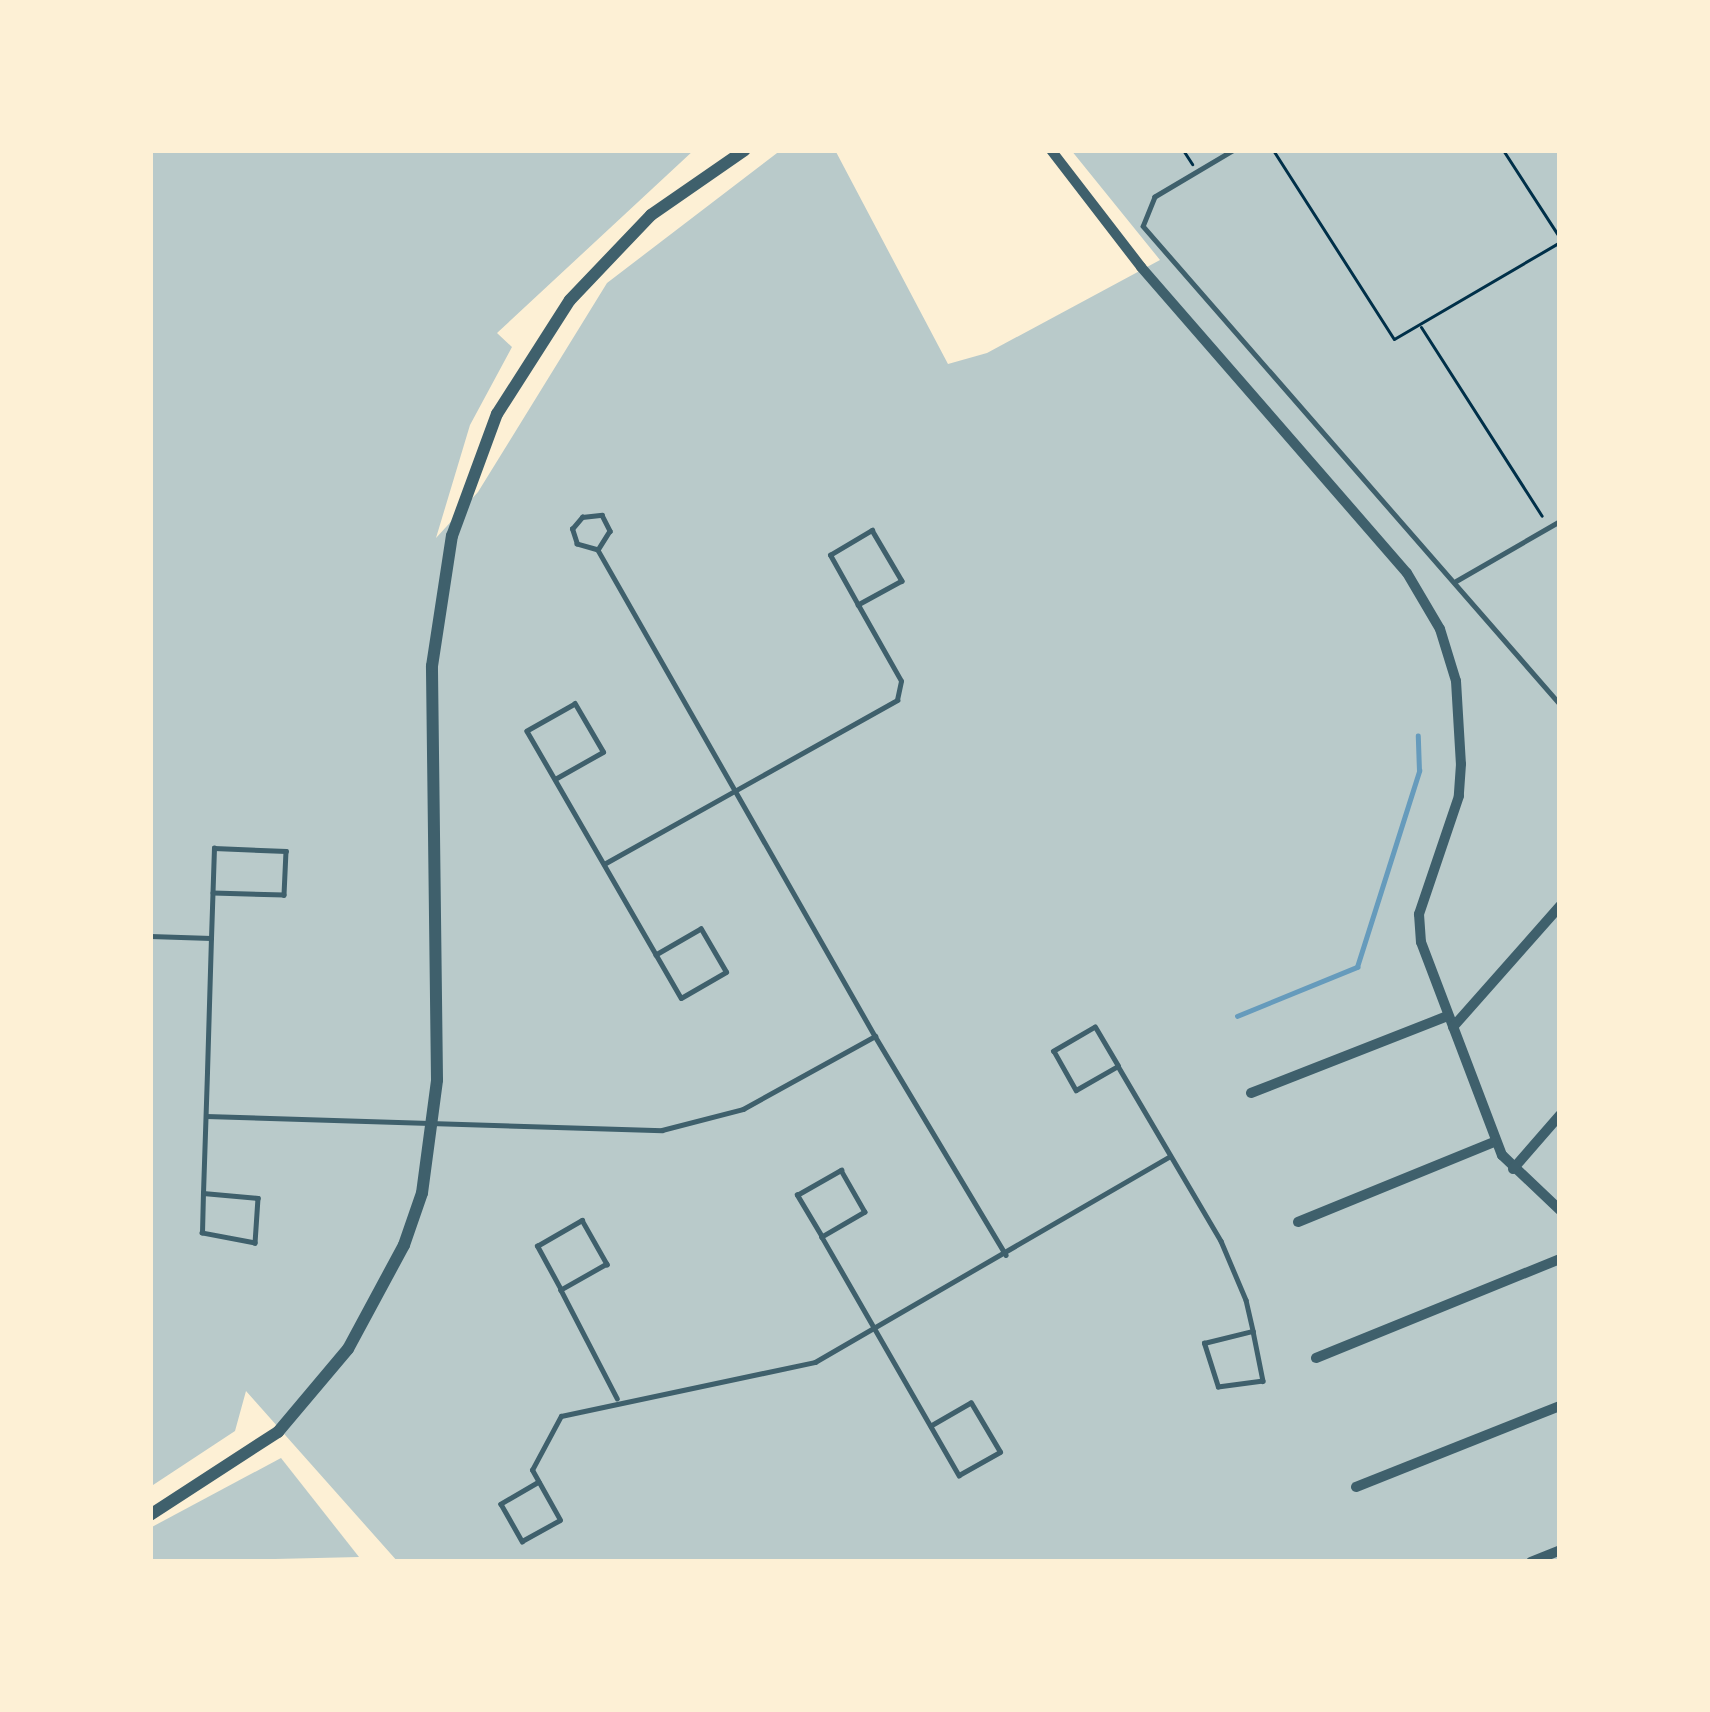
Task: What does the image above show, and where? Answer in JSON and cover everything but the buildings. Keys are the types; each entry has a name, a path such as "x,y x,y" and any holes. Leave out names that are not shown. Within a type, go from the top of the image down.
{"street":[{"path":"150,1515 249,1455 316,1391 378,1300 422,1193 434,1122 432,666 438,607 468,485 497,414 570,300 651,214 746,150"},
{"path":"1051,150 1141,267 1407,573 1440,629 1456,681 1460,789 1419,914 1450,1021 1496,1141 1514,1169 1560,1210"},
{"path":"1251,1093 1450,1021 1560,906"},
{"path":"1514,1169 1560,1114"},
{"path":"1298,1222 1496,1141"},
{"path":"1316,1358 1560,1259"},
{"path":"1356,1487 1560,1406"},
{"path":"1531,1562 1560,1550"}],"lane":[{"path":"1234,150 1144,211 1150,237 1560,704"},
{"path":"598,550 610,531 602,514 582,517 572,529 577,544 598,550 1006,1256"},
{"path":"1454,583 1560,521"},
{"path":"604,864 897,700 901,681 858,605 830,555 872,530 902,581 858,605"},
{"path":"555,779 603,752 575,704 527,731 555,779 656,955 681,998 726,972 701,929 656,955"},
{"path":"203,1193 258,1198 254,1243 202,1234 203,1193 212,938 213,893 214,848 286,851 284,895 213,893"},
{"path":"150,936 212,938"},
{"path":"1118,1066 1076,1090 1054,1051 1095,1027 1118,1066 1170,1156 1221,1241 1253,1331 1263,1381 1217,1387 1204,1343 1253,1331"},
{"path":"206,1116 662,1130 743,1109 875,1036"},
{"path":"539,1482 501,1504 522,1541 560,1520 539,1482 532,1471 561,1416 617,1398 767,1376 875,1330 1170,1156"},
{"path":"822,1238 865,1212 841,1170 797,1195 959,1475 1000,1452 971,1403 931,1426"},
{"path":"561,1290 608,1264 582,1220 537,1246 617,1398"}],"path":[{"path":"1184,150 1197,172"},
{"path":"1273,150 1394,339 1560,240 1503,150"},
{"path":"1419,324 1549,527"}],"shaded area":[{"path":"150,150 694,150 497,333 512,347 470,425 436,538 478,492 607,283 781,150 835,150 948,364 987,353 1160,260 1071,150 1560,150 1560,1562 398,1562 246,1391 235,1431 150,1487"},
{"path":"281,1458 359,1557 150,1562 150,1528"}],"waterway":[{"path":"1237,1016 1357,967 1419,771 1418,736"}]}
